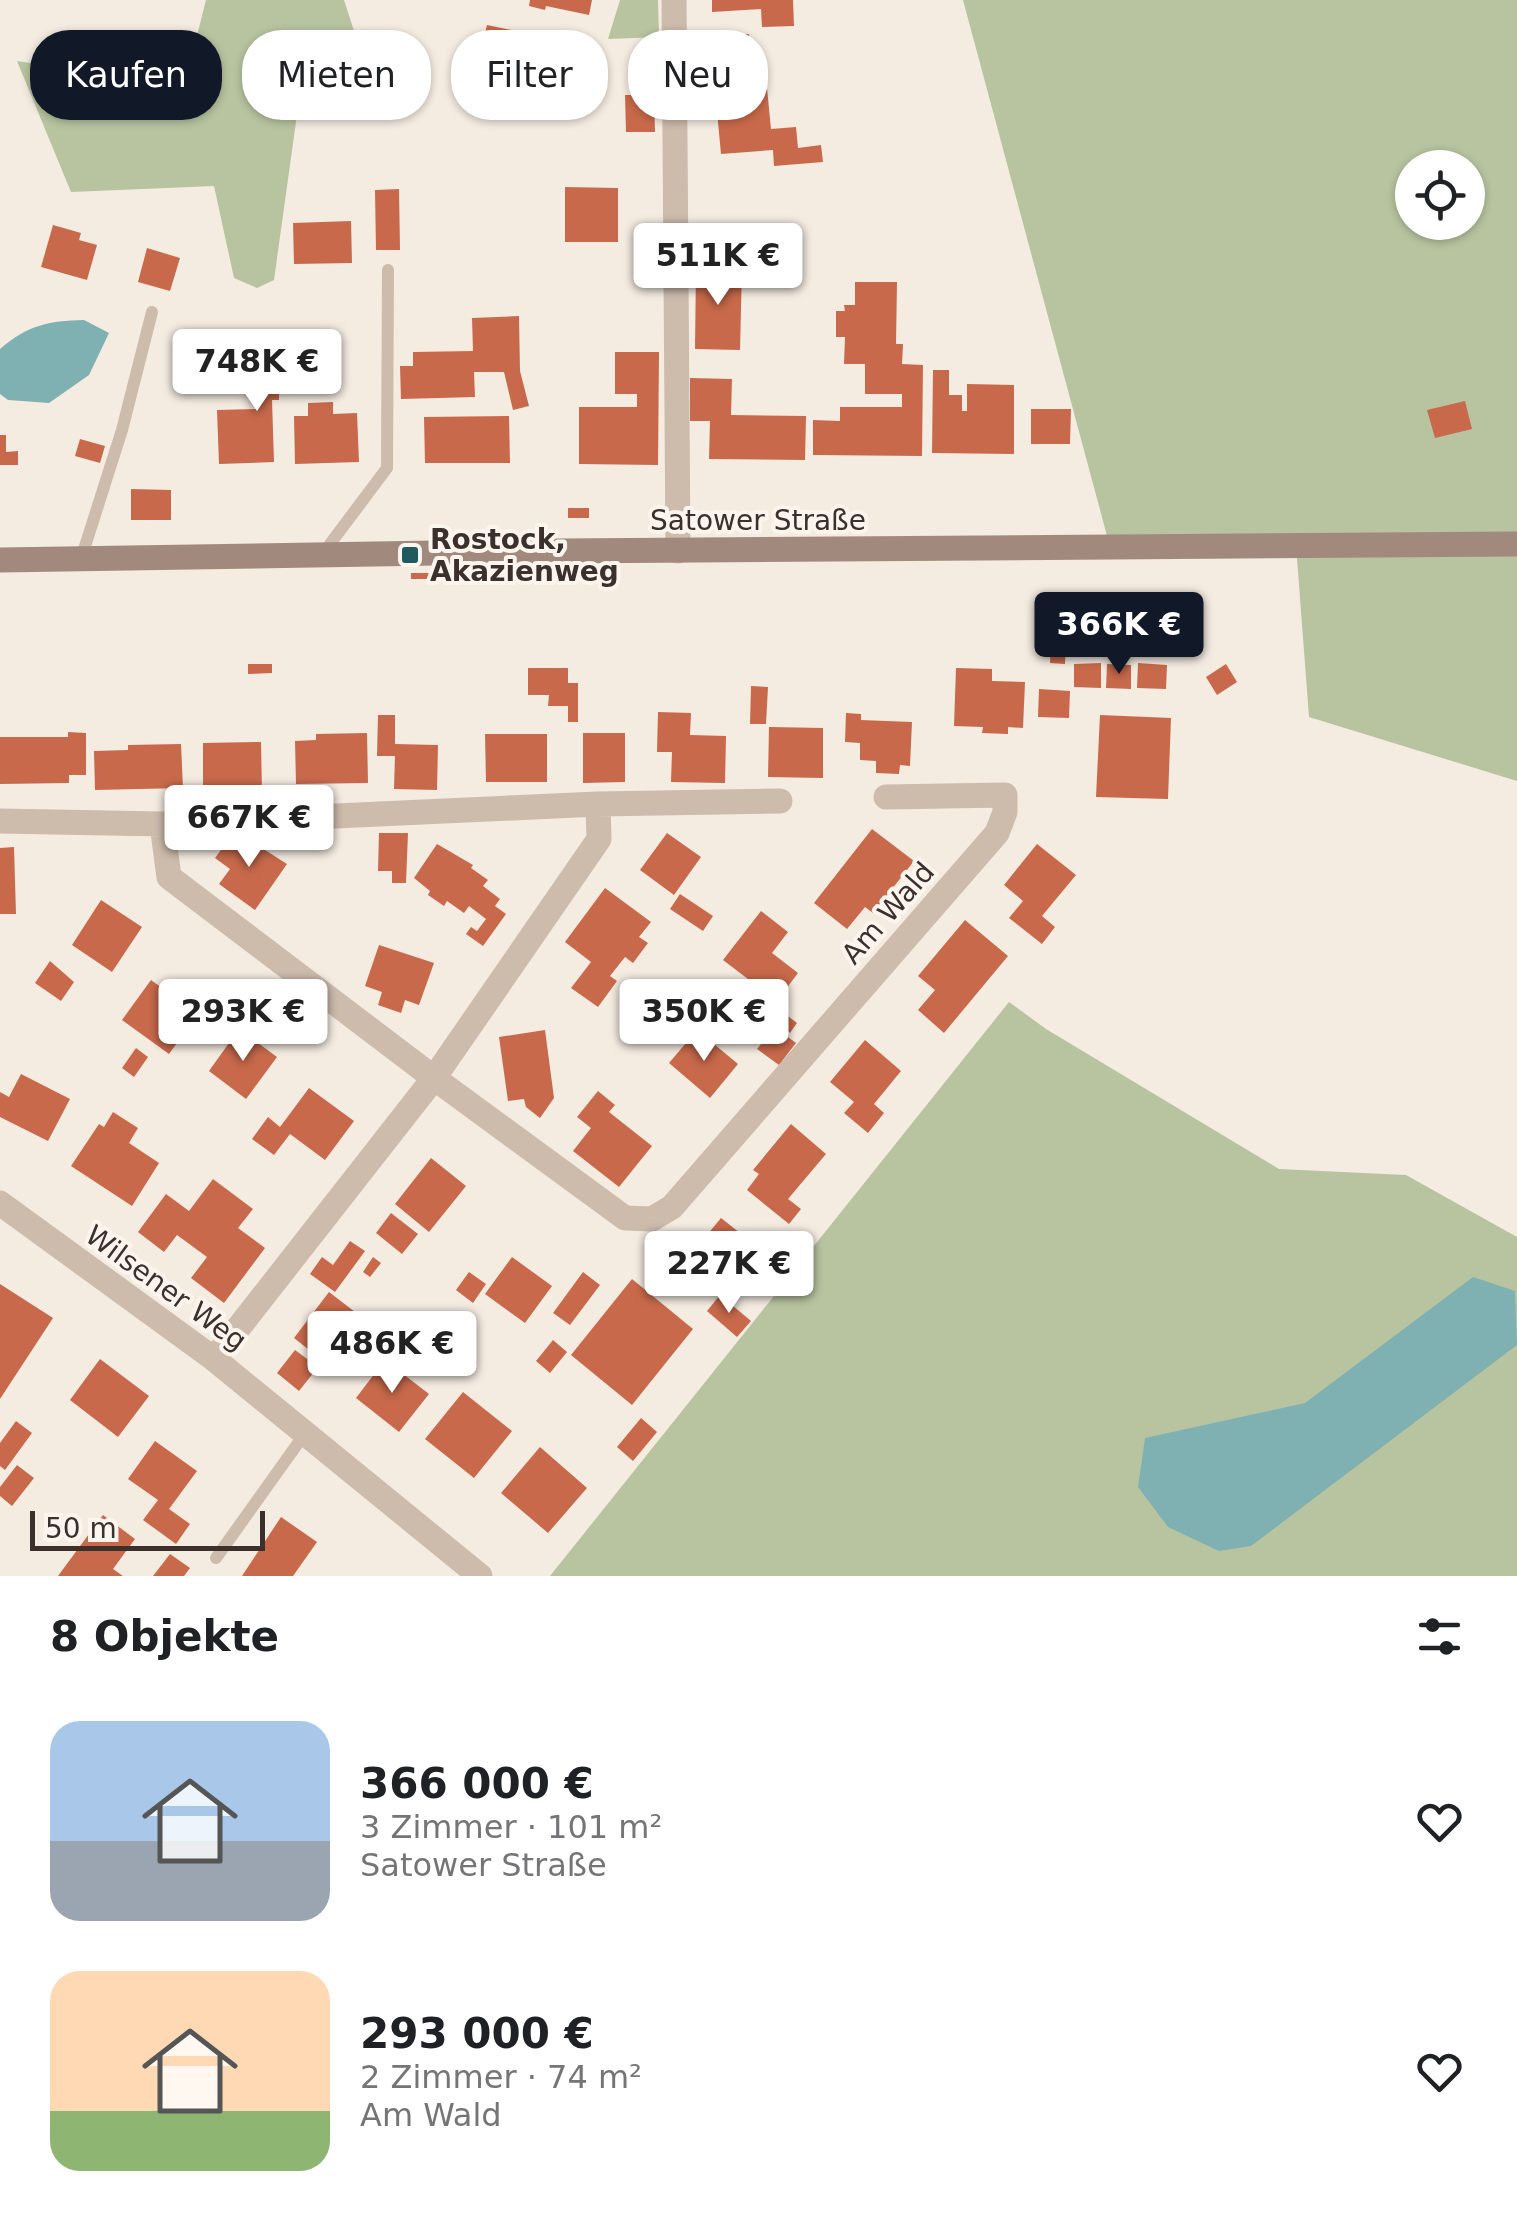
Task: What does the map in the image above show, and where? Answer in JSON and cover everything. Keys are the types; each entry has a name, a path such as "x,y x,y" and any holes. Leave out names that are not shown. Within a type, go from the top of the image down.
{"main road":[{"name":"Satower Straße","path":"0,560 1517,544"}],"street":[{"path":"674,0 678,551"},
{"name":"Am Wald","path":"162,824 168,877 625,1218 652,1219 672,1207 984,848 997,833 1005,812 1005,794 886,798"},
{"path":"0,822 162,824 598,804 780,801"},
{"path":"214,1358 434,1078 598,839 598,804"},
{"name":"Wilsener Weg","path":"0,1204 214,1358 480,1576"}],"lane":[{"path":"320,556 388,468 388,270"},
{"path":"81,559 122,430 152,312"},
{"path":"216,1558 306,1432"}],"green space":[{"path":"206,0 344,0 354,30 242,30 242,120 296,120 274,280 257,288 234,278 214,186 71,192 41,120 222,120 222,30 198,30"},
{"path":"620,0 658,0 659,30 628,30 628,38 608,39"},
{"path":"963,0 1517,0 1517,781 1309,717 1296,545 1110,547"},
{"path":"17,61 30,63 30,93"},
{"path":"1009,1002 1046,1029 1279,1169 1406,1175 1517,1237 1517,1576 550,1576"}],"water":[{"path":"84,320 109,333 89,375 49,403 8,400 0,394 0,349 39,326"},
{"path":"1473,1277 1515,1291 1517,1345 1251,1546 1219,1551 1168,1527 1138,1487 1145,1438 1305,1403"}],"building":[{"path":"530,0 592,0 589,15 529,6"},
{"path":"712,0 793,0 794,26 762,27 761,9 712,12"},
{"path":"487,25 511,30 486,30"},
{"path":"628,95 628,120 655,120 655,132 626,132"},
{"path":"768,98 771,129 796,127 798,148 821,145 823,162 774,166 773,150 721,154 718,120 768,120"},
{"path":"565,187 618,188 618,242 565,242"},
{"path":"399,189 400,250 376,250 375,190"},
{"path":"351,221 352,263 294,264 293,223"},
{"path":"53,225 81,233 79,240 97,245 87,280 41,267"},
{"path":"147,248 180,258 170,291 138,282"},
{"path":"696,267 742,268 740,350 695,349"},
{"path":"855,282 897,282 896,344 903,344 902,364 923,365 922,456 813,455 813,420 840,421 840,407 902,407 902,394 865,394 865,364 844,364 845,337 836,337 836,311 845,311 844,305 855,305"},
{"path":"519,316 520,371 529,406 513,410 504,372 474,372 475,397 401,399 400,366 413,366 413,352 473,351 472,318"},
{"path":"615,352 659,352 658,465 579,464 579,407 637,407 637,394 615,394"},
{"path":"296,354 298,390 279,391 279,400 272,400 274,462 219,464 217,410 257,409 255,355"},
{"path":"933,370 949,370 949,395 962,395 962,411 967,411 967,384 1014,385 1014,454 932,453"},
{"path":"690,378 732,379 731,415 806,416 805,460 709,459 710,421 690,421"},
{"path":"1465,401 1472,429 1435,438 1427,410"},
{"path":"333,402 333,414 357,413 359,462 295,464 294,416 308,416 308,403"},
{"path":"1031,409 1071,409 1070,444 1031,444"},
{"path":"509,416 510,463 425,463 424,417"},
{"path":"0,435 6,435 6,452 18,451 18,465 0,465"},
{"path":"80,439 105,446 100,463 75,456"},
{"path":"131,489 171,490 171,520 131,520"},
{"path":"568,508 589,508 589,518 568,518"},
{"path":"411,573 433,573 434,579 411,579"},
{"path":"1071,630 1080,630 1080,654 1071,653"},
{"path":"1051,640 1066,641 1065,664 1050,663"},
{"path":"1101,663 1101,688 1074,687 1074,664"},
{"path":"1138,663 1167,665 1166,689 1137,688"},
{"path":"248,664 272,664 272,673 248,674"},
{"path":"1107,664 1131,665 1131,689 1106,688"},
{"path":"1226,664 1237,682 1217,695 1206,677"},
{"path":"528,668 568,668 568,683 578,683 578,722 568,722 568,706 548,706 549,695 528,695"},
{"path":"956,668 992,669 992,681 1025,682 1023,728 1008,727 1008,734 982,733 983,727 954,726"},
{"path":"751,686 768,687 766,724 750,724"},
{"path":"1039,689 1070,691 1069,718 1038,717"},
{"path":"658,712 691,713 690,735 726,736 725,783 671,782 672,752 657,752"},
{"path":"846,713 861,714 861,720 912,722 910,766 900,765 899,774 876,773 876,761 860,760 860,743 845,742"},
{"path":"378,715 395,715 395,744 438,745 437,790 394,789 395,756 377,756"},
{"path":"1100,715 1171,718 1168,799 1096,797"},
{"path":"769,727 823,728 823,778 768,777"},
{"path":"68,732 86,733 86,775 69,775 69,783 0,784 0,737 68,737"},
{"path":"367,733 368,783 296,784 295,741 316,740 316,734"},
{"path":"583,733 625,733 625,782 583,783"},
{"path":"485,734 547,734 547,782 486,782"},
{"path":"261,742 262,792 203,793 203,743"},
{"path":"181,744 183,788 95,790 94,751 128,750 128,745"},
{"path":"872,829 914,861 873,913 865,907 847,929 814,903"},
{"path":"235,831 287,864 255,910 219,884 230,869 215,858"},
{"path":"379,833 408,833 406,883 392,883 392,871 378,871"},
{"path":"667,833 701,857 674,895 640,870"},
{"path":"437,844 473,865 471,868 488,880 483,886 500,899 495,906 506,914 483,946 466,934 471,927 477,931 486,919 469,906 464,913 447,901 444,906 414,878"},
{"path":"1037,844 1076,875 1042,916 1055,927 1042,944 1009,918 1023,901 1004,885"},
{"path":"14,847 16,914 0,914 0,848"},
{"path":"605,888 651,922 639,937 648,943 633,963 625,957 610,976 617,981 598,1007 571,988 591,962 565,942"},
{"path":"680,894 713,916 703,931 670,909"},
{"path":"101,900 142,927 112,972 72,945"},
{"path":"761,911 788,932 772,953 798,973 777,1001 723,960"},
{"path":"965,920 1008,956 944,1033 918,1010 935,990 918,976"},
{"path":"379,945 434,963 419,1005 405,1000 401,1013 378,1005 382,992 365,986"},
{"path":"50,961 74,982 61,1001 35,983"},
{"path":"151,980 198,1014 169,1054 122,1020"},
{"path":"242,986 266,1003 249,1025 226,1008"},
{"path":"766,999 797,1023 790,1033 758,1010"},
{"path":"765,1020 796,1043 779,1065 757,1049 769,1034 759,1027"},
{"path":"239,1029 277,1057 246,1099 209,1071"},
{"path":"545,1030 554,1098 540,1118 526,1107 524,1099 508,1101 499,1037"},
{"path":"697,1030 738,1064 710,1098 669,1063"},
{"path":"865,1040 901,1071 874,1104 884,1113 868,1133 844,1113 854,1102 830,1082"},
{"path":"136,1048 148,1057 134,1077 122,1068"},
{"path":"21,1074 70,1099 48,1141 0,1117 0,1092 9,1097"},
{"path":"309,1088 354,1121 325,1160 290,1134 274,1155 252,1139 268,1117 280,1127"},
{"path":"598,1091 615,1105 609,1112 652,1146 619,1187 573,1151 591,1128 577,1117"},
{"path":"113,1112 138,1128 129,1143 159,1163 132,1206 71,1166 99,1124 104,1127"},
{"path":"791,1124 826,1154 788,1199 801,1209 789,1224 747,1190 759,1174 753,1170"},
{"path":"431,1158 466,1186 429,1232 395,1204"},
{"path":"213,1179 253,1209 238,1228 265,1248 224,1303 191,1278 207,1257 177,1235 164,1252 138,1232 166,1194 189,1211"},
{"path":"391,1213 418,1234 402,1254 376,1233"},
{"path":"721,1218 759,1248 726,1288 688,1258"},
{"path":"350,1241 365,1251 335,1292 310,1274 322,1257 333,1265"},
{"path":"373,1257 381,1263 370,1277 363,1272"},
{"path":"512,1257 552,1286 525,1323 485,1294"},
{"path":"469,1272 486,1284 473,1303 456,1290"},
{"path":"583,1272 600,1285 570,1325 553,1313"},
{"path":"632,1279 693,1329 632,1405 571,1355"},
{"path":"0,1284 53,1318 0,1399"},
{"path":"329,1292 368,1322 332,1368 294,1338"},
{"path":"720,1295 751,1321 737,1337 707,1311"},
{"path":"553,1340 567,1352 550,1373 536,1361"},
{"path":"295,1350 318,1367 299,1391 277,1373"},
{"path":"100,1359 149,1396 118,1437 70,1400"},
{"path":"385,1360 429,1394 399,1432 356,1398"},
{"path":"463,1392 512,1431 474,1478 425,1439"},
{"path":"641,1418 657,1432 633,1461 617,1447"},
{"path":"16,1421 32,1433 5,1470 0,1466 0,1443"},
{"path":"155,1441 197,1471 169,1509 190,1524 176,1544 143,1520 158,1500 128,1479"},
{"path":"540,1447 587,1488 548,1533 501,1493"},
{"path":"17,1465 34,1478 12,1506 0,1496 0,1487"},
{"path":"103,1515 135,1539 113,1569 123,1576 58,1576"},
{"path":"281,1517 317,1542 293,1576 242,1576"},
{"path":"170,1554 190,1568 184,1576 153,1576"}],"place":[{"name":"Rostock, Akazienweg","path":"410,555"}]}
